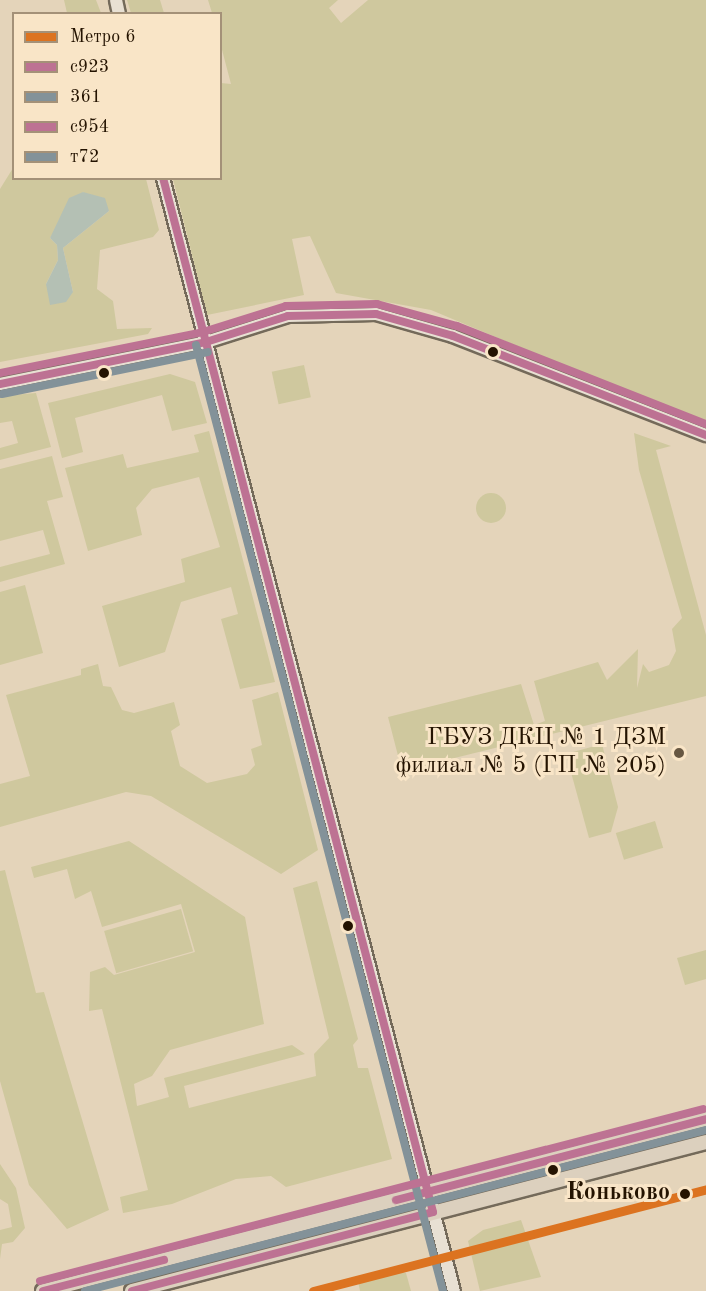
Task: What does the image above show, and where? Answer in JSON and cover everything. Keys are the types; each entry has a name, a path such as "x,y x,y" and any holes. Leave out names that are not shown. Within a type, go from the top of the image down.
{"main road":[{"path":"164,180 426,1192 454,1291"},
{"path":"0,384 206,342 288,316 383,315 453,336 706,435"},
{"path":"43,1291 706,1119"},
{"path":"132,1291 706,1142"}],"shaded area":[{"path":"64,0 96,0 101,12 67,12"},
{"path":"127,0 160,0 164,12 131,12"},
{"path":"208,0 338,0 329,8 341,23 368,0 706,0 706,425 431,310 336,293 310,236 292,239 304,295 207,315 173,180 222,180 222,83 231,84 222,50 222,12 212,12"},
{"path":"12,170 12,180 146,180 159,230 153,237 100,250 97,289 113,301 117,329 152,328 148,334 0,362 0,189","holes":["83,192 109,211 63,248 73,292 46,284 58,260 57,245 50,238"]},
{"path":"83,192 105,198 109,211 63,248 73,292 66,302 50,305 46,284 58,260 57,245 50,238 69,198"},
{"path":"304,365 311,397 279,404 272,372"},
{"path":"170,374 195,382 207,423 172,431 162,395 75,418 83,452 62,458 48,403"},
{"path":"36,393 51,447 0,460 0,448 18,443 12,421 0,423 0,396"},
{"path":"209,431 275,682 240,689 221,619 238,614 231,587 181,602 165,652 119,667 102,606 185,582 181,559 220,547 199,477 152,489 136,508 142,535 88,551 65,468 123,454 127,468 199,452 194,435"},
{"path":"634,433 671,446 656,450 706,635 706,696 402,771 388,717 521,684 534,725 545,721 534,681 598,662 607,680 638,649 637,688 643,664 649,672 669,665 676,651 672,629 682,618 639,470"},
{"path":"52,456 63,497 47,501 65,564 0,582 0,567 50,554 43,530 0,541 0,469"},
{"path":"491,493 502,497 506,508 502,519 491,523 480,519 476,508 480,497"},
{"path":"25,585 43,653 0,665 0,592"},
{"path":"98,664 103,686 111,687 122,710 134,713 174,702 180,725 171,731 180,766 207,783 247,774 255,765 251,749 262,745 252,700 278,692 318,850 281,874 151,796 126,792 0,827 0,784 30,776 6,695 81,675 81,669"},
{"path":"602,744 618,807 611,832 589,838 566,754"},
{"path":"655,821 663,848 624,860 616,833"},
{"path":"129,841 245,917 264,1024 170,1050 152,1076 134,1084 137,1106 169,1097 164,1078 292,1045 305,1054 184,1086 189,1108 316,1076 314,1054 329,1038 293,888 317,881 358,1039 353,1045 358,1068 368,1068 392,1159 286,1187 271,1176 236,1179 172,1204 123,1213 120,1197 148,1190 102,1009 89,1011 90,972 105,967 114,975 195,952 181,904 102,927 91,891 75,899 67,869 34,878 31,867"},
{"path":"5,870 36,993 44,992 109,1210 67,1229 29,1185 0,1081 0,871"},
{"path":"181,909 193,951 116,973 104,931"},
{"path":"706,950 706,979 685,985 677,958"},
{"path":"0,1164 16,1188 25,1228 13,1242 2,1244 0,1259 0,1230 12,1227 8,1204 0,1199"},
{"path":"521,1220 541,1277 480,1291 468,1241 483,1230"},
{"path":"396,1272 406,1273 411,1291 360,1291 358,1281"}],"metro line":[{"name":"6","path":"313,1291 706,1189"}],"transit line":[{"name":"с923","path":"132,1291 433,1212 164,180"},
{"name":"с954","path":"0,373 203,332 286,306 377,304 457,326 706,424"},
{"name":"с923","path":"0,384 206,342 288,316 376,314 453,336 706,435"},
{"name":"361","path":"196,345 443,1291"},
{"name":"361","path":"2,394 208,352"},
{"name":"с954","path":"40,1281 703,1109"},
{"name":"с923","path":"396,1200 706,1119"},
{"name":"т72","path":"85,1291 706,1130"},
{"name":"с923","path":"43,1291 164,1260"}],"place":[{"name":"ГБУЗ ДКЦ № 1 ДЗМ филиал № 5 (ГП № 205)","path":"679,753"},
{"name":"Коньково","path":"685,1194"}]}
